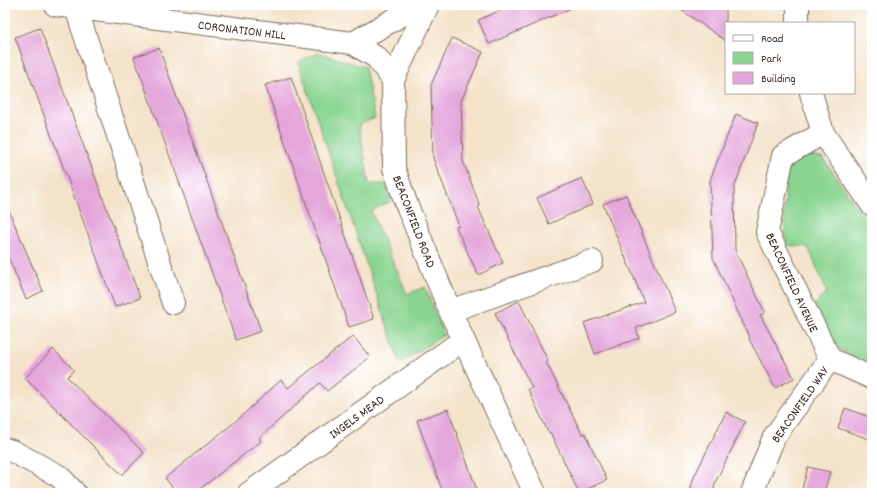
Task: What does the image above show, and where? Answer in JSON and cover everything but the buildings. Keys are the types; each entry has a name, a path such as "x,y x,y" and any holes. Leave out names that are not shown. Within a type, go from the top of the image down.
{"street":[{"name":"CORONATION HILL","path":"54,5 353,42 376,58 393,80"},
{"path":"353,42 419,5"},
{"path":"393,80 428,5"},
{"path":"798,5 798,22"},
{"path":"76,8 173,303"},
{"name":"BEACONFIELD ROAD","path":"393,80 394,168 406,203 450,311 535,493"},
{"path":"811,94 823,133 872,205"},
{"name":"BEACONFIELD AVENUE","path":"823,133 783,156 767,232 830,360"},
{"path":"450,311 592,261"},
{"name":"INGELS MEAD","path":"249,493 463,340"},
{"path":"830,360 872,378"},
{"name":"BEACONFIELD WAY","path":"752,493 774,437 830,360"},
{"path":"5,449 12,451 59,476 75,493"}],"green space":[{"path":"319,53 365,67 375,118 359,125 369,184 386,184 391,201 371,211 407,294 425,287 444,335 400,363 298,62"},
{"path":"800,154 823,158 872,229 872,365 859,361 835,346 812,307 827,292 808,247 786,245 784,216 787,172"}]}
